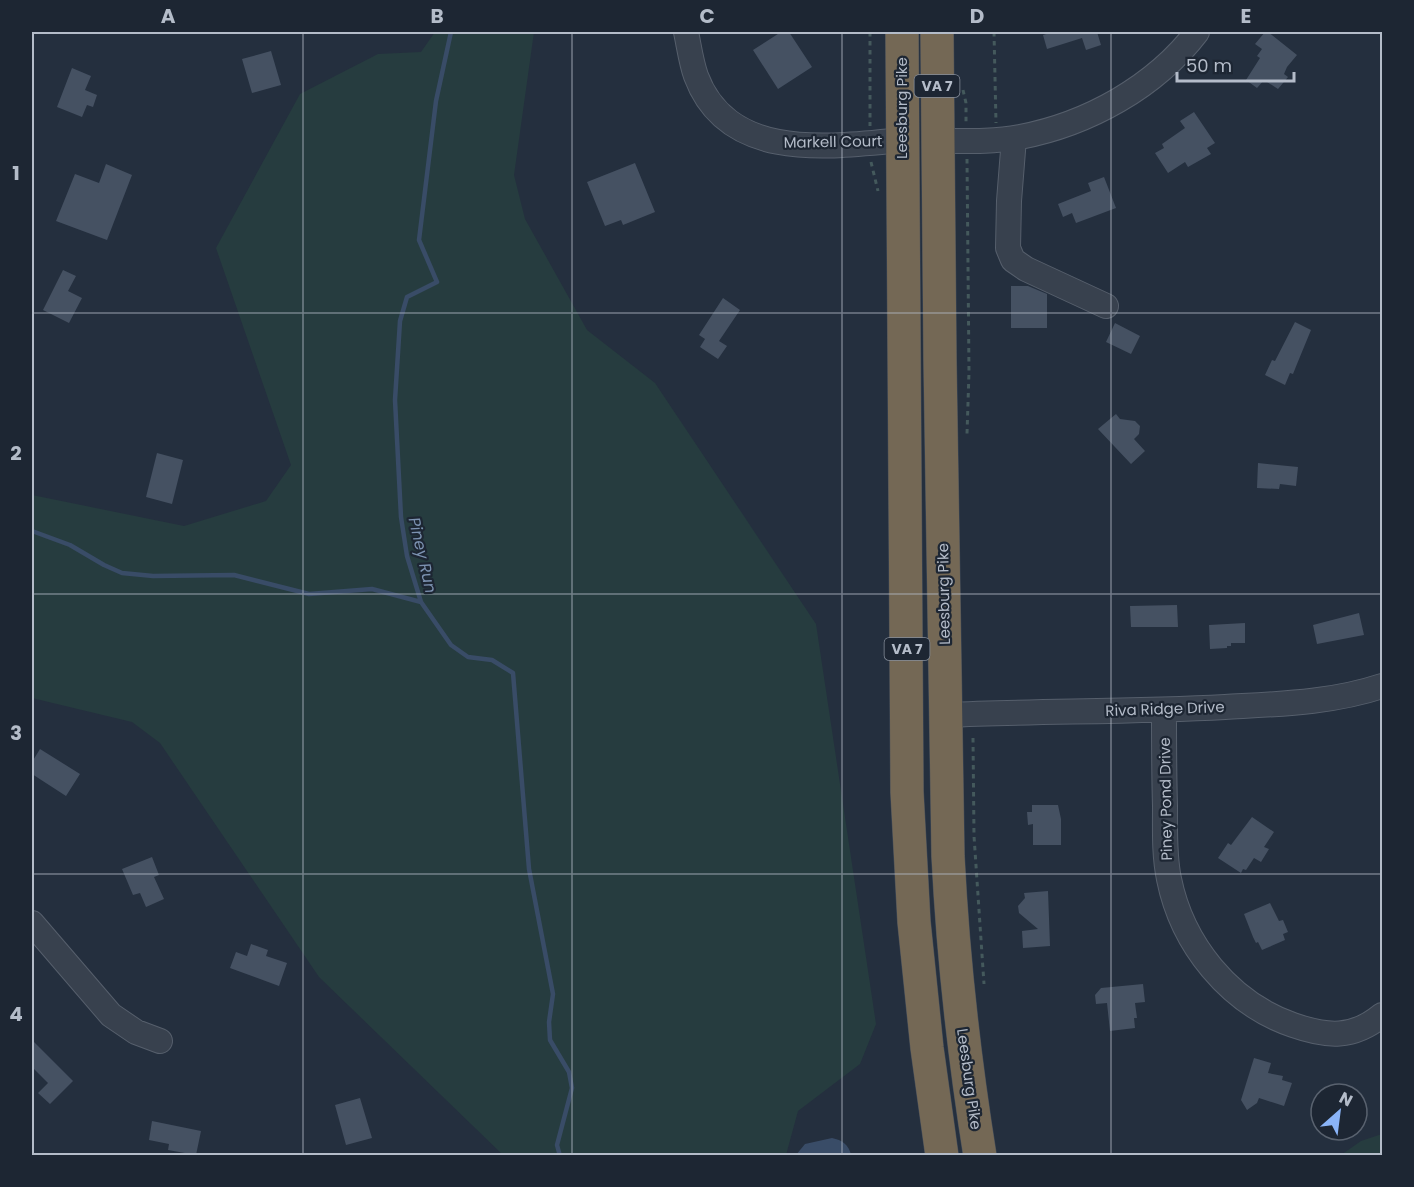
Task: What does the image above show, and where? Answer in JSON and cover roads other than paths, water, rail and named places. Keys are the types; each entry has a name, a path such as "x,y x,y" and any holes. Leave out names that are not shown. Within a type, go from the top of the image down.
{"highway":[{"name":"Leesburg Pike","path":"902,32 908,792 914,922 927,1048 942,1155"},
{"path":"917,32 917,110 924,129 931,138 938,141"},
{"name":"Leesburg Pike","path":"937,32 946,714 951,914 967,1074 980,1155"}],"street":[{"name":"Markell Court","path":"686,32 696,77 715,109 742,131 773,143 810,145 902,140"},
{"path":"938,141 1006,139 1052,129 1085,117 1143,84 1170,61 1197,32"},
{"path":"1006,139 1009,201 1008,248 1013,260 1026,269 1106,306"},
{"name":"Riva Ridge Drive","path":"946,714 1164,710 1307,702 1332,699 1383,686"},
{"name":"Piney Pond Drive","path":"1164,710 1165,851 1169,879 1176,906 1202,956 1238,995 1261,1011 1312,1032 1328,1035 1344,1034 1360,1030 1383,1015"},
{"path":"32,922 111,1015 136,1032 160,1041"}],"water":[{"path":"832,1138 839,1140 849,1148 851,1155 796,1155 805,1144"}],"waterway":[{"name":"Piney Run","path":"451,32 436,101 419,240 437,282 407,297 400,321 395,400 401,517 407,556 421,602 451,645 468,657 492,660 513,673 529,869 553,994 549,1022 550,1040 569,1072 572,1088 557,1145 560,1156"},
{"path":"32,531 70,545 122,573 153,576 234,575 309,594 372,589 421,602"}]}
